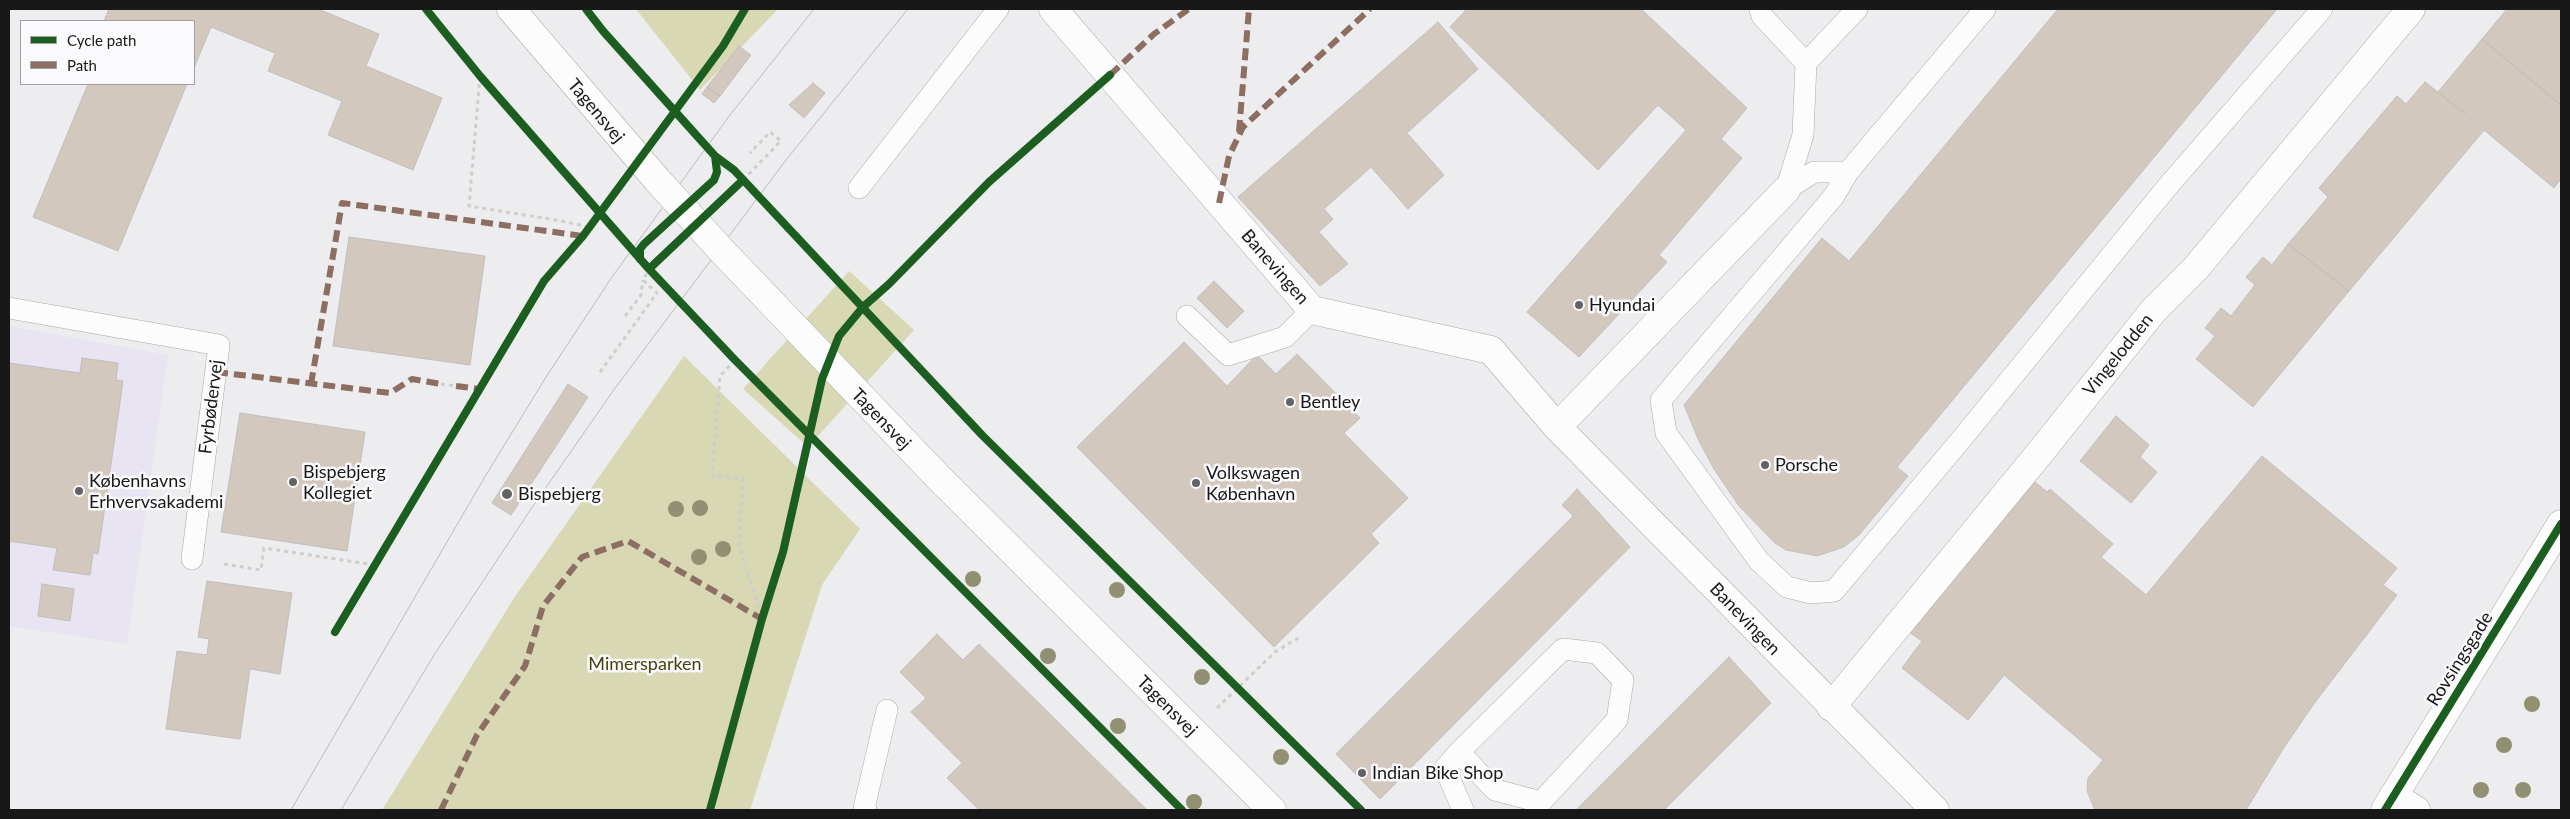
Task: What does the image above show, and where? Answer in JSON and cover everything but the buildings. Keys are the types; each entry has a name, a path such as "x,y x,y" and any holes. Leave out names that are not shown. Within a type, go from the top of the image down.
{"street":[{"name":"Tagensvej","path":"511,9 624,143 771,306 939,478 1272,810"},
{"name":"Banevingen","path":"1052,9 1312,310 1491,350 1557,427 1831,707 1935,810"},
{"name":"Vingelodden","path":"1831,707 2043,450 2153,311 2196,268 2411,9"},
{"path":"1557,427 1786,190"},
{"name":"Rovsingsgade","path":"2389,803 2561,524"},
{"path":"2389,803 2416,810"}],"lane":[{"path":"859,188 998,9"},
{"path":"1760,9 1762,16 1806,63"},
{"path":"1786,190 1803,135 1806,63 1857,9"},
{"path":"1985,9 1848,172 1834,196 1661,400 1666,433 1759,561 1788,587 1811,593 1834,591 1964,436 2168,186 2322,9"},
{"path":"1786,190 1814,172 1848,172"},
{"name":"Fyrbødervej","path":"9,308 219,345 192,559"},
{"path":"1187,316 1228,355 1285,337 1312,310"},
{"path":"1459,752 1496,790 1541,802 1617,720 1623,680 1597,653 1563,648 1459,752 1445,768 1463,810"},
{"path":"866,810 864,808 888,710"}],"path":[{"path":"474,69 487,84"},
{"path":"480,76 469,206 562,221 589,228"},
{"path":"750,153 770,132 781,141 760,164 741,177 750,187"},
{"path":"646,267 655,276"},
{"path":"625,316 641,295 646,267"},
{"path":"600,372 656,293 643,280"},
{"path":"728,353 742,367"},
{"path":"735,360 720,376 712,475 743,479 739,545 762,619"},
{"path":"441,384 456,386"},
{"path":"192,559 261,570 264,548 375,565"},
{"path":"759,628 767,602"},
{"path":"1194,733 1237,687 1275,652 1300,637"},
{"path":"1230,680 1244,694"}],"shaded area":[{"name":"Københavns Erhvervsakademi","path":"9,326 168,355 127,644 9,626"}],"green space":[{"path":"636,9 778,9 700,90"},
{"path":"849,271 914,330 808,447 743,389"},
{"name":"Mimersparken","path":"684,356 860,529 822,585 750,810 382,810 516,595"}],"tram line":[{"path":"291,810 483,480 546,377 612,277 730,115 814,9"},
{"path":"341,810 434,655 531,509 613,391 786,160 908,9"}],"marked path":[{"path":"1110,75 1154,34 1189,9"},
{"path":"1239,132 1249,9"},
{"path":"1219,203 1229,156 1243,127 1370,9"},
{"path":"311,384 342,203 583,236"},
{"path":"216,372 390,393 412,379 441,384"},
{"path":"456,386 479,389"},
{"path":"441,810 477,735 525,666 543,606 582,557 628,541 762,619"}],"cycle path":[{"path":"426,9 480,76 649,269 735,360 1182,810"},
{"path":"586,9 603,31 715,156 734,170 982,435 1361,810"},
{"path":"335,632 544,281 583,236 723,46 745,9"},
{"path":"710,810 762,619 783,552 822,379 839,336 863,307 889,284 989,182 1110,75"},
{"path":"640,259 640,249 644,244 714,180 717,172 715,156"},
{"path":"649,269 743,180"},
{"path":"2385,810 2561,524"}],"place":[{"name":"Hyundai","path":"1579,305"},
{"name":"Bentley","path":"1290,402"},
{"name":"Porsche","path":"1765,465"},
{"name":"Bispebjerg Kollegiet","path":"293,482"},
{"name":"Volkswagen København","path":"1196,483"},
{"name":"Københavns Erhvervsakademi","path":"79,491"},
{"name":"Bispebjerg","path":"507,494"},
{"name":"Indian Bike Shop","path":"1362,773"}]}
